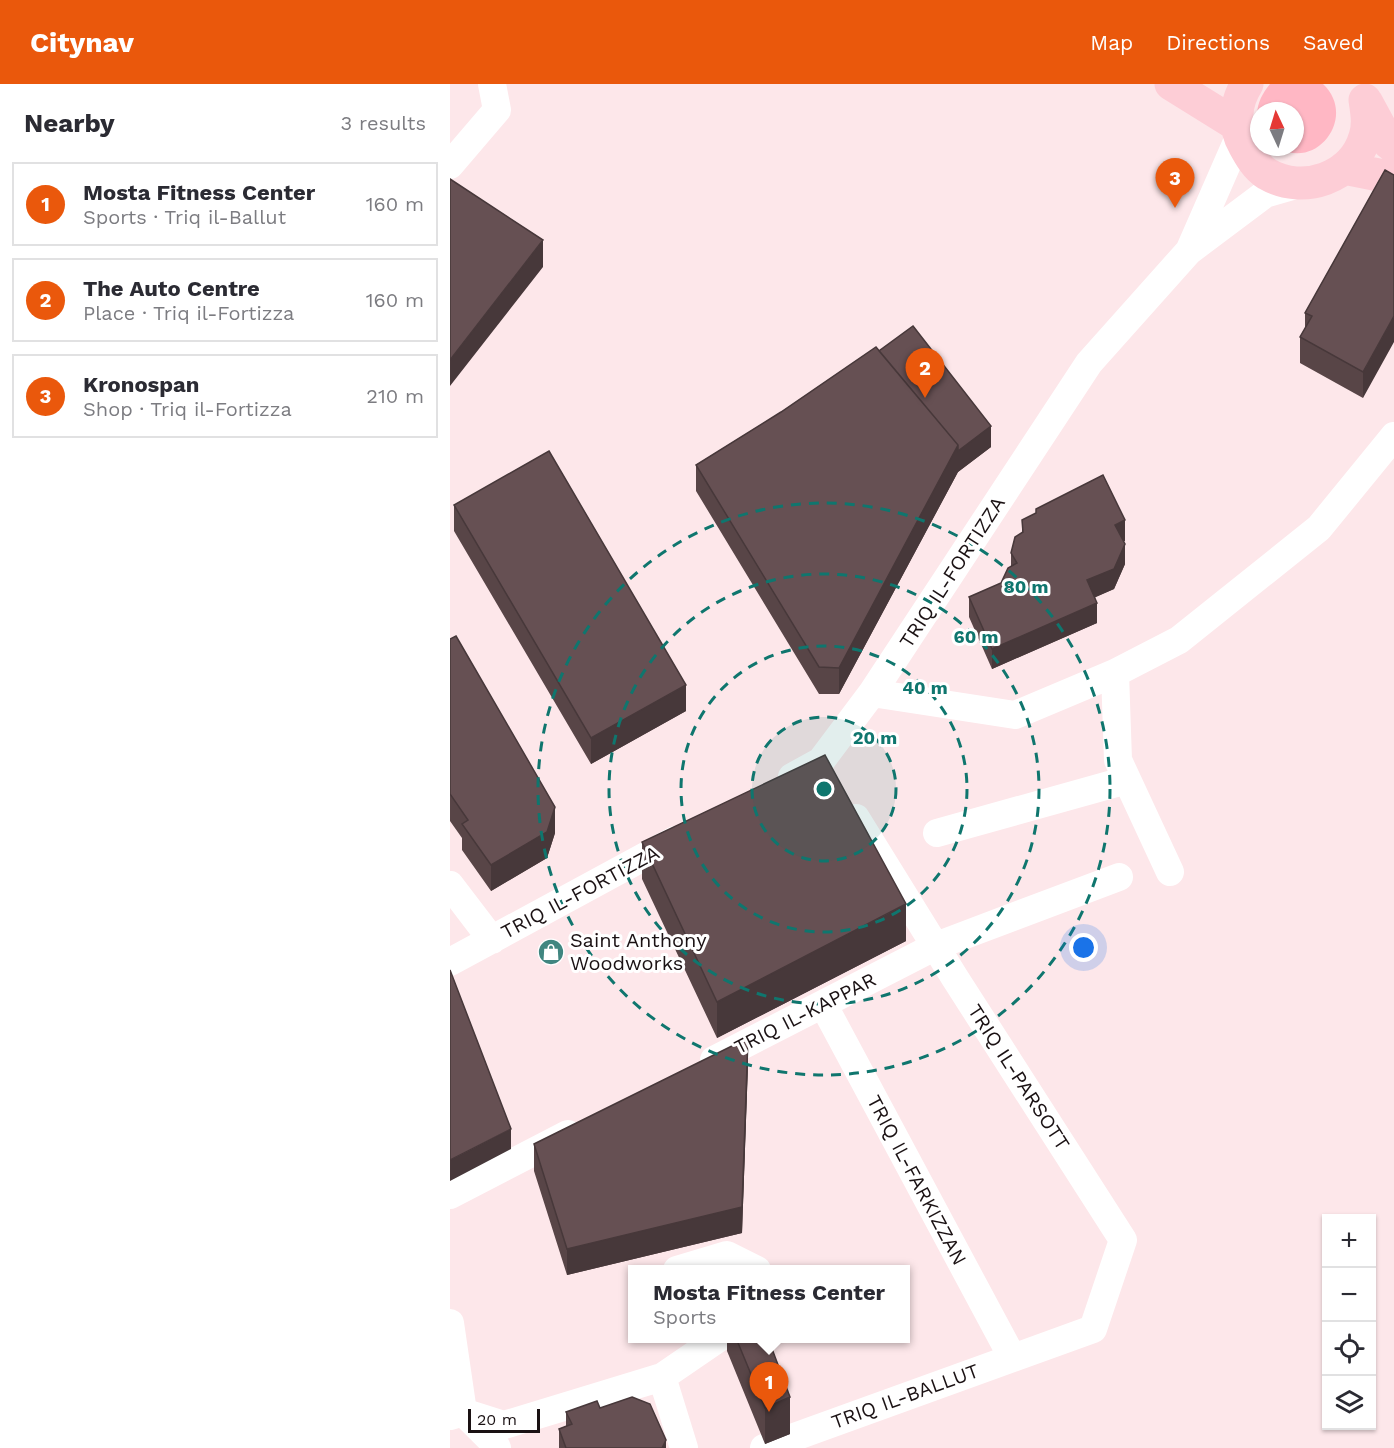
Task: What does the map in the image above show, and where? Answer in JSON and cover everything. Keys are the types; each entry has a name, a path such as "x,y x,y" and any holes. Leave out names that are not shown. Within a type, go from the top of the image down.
{"main road":[{"path":"1171,84 1238,131"},
{"path":"1247,84 1237,108 1238,131 1254,163 1267,174 1299,184 1330,177 1344,168 1357,154 1365,137 1368,119 1362,90"},
{"path":"1362,90 1388,141 1394,147"},
{"path":"1344,168 1394,178"}],"street":[{"path":"450,165 497,110 492,84"},
{"name":"TRIQ IL-FORTIZZA","path":"1189,251 1238,131"},
{"name":"TRIQ IL-FORTIZZA","path":"770,789 833,781 872,693 1089,363 1189,251 1265,194 1299,184"},
{"path":"872,693 1015,715 1115,673 1179,640 1319,528 1394,436"},
{"path":"1115,673 1118,760 1170,872"},
{"path":"937,833 1127,780"},
{"name":"TRIQ IL-PARSOTT","path":"833,781 1123,1240 1093,1329 1012,1357"},
{"name":"TRIQ IL-FORTIZZA","path":"450,962 697,828"},
{"name":"TRIQ IL-KAPPAR","path":"695,1069 936,946 1119,877"},
{"path":"450,885 492,940"},
{"name":"TRIQ IL-FARKIZZAN","path":"823,1004 1012,1357"},
{"path":"450,1195 589,1124"},
{"path":"691,1265 727,1255 748,1265"},
{"path":"450,1323 456,1414 495,1444 496,1448"},
{"path":"456,1414 504,1425 662,1377 712,1343"},
{"name":"TRIQ IL-BALLUT","path":"764,1448 1012,1357"},
{"path":"662,1377 684,1448"}],"shaded area":[{"path":"1270,84 1323,84 1333,97 1336,111 1334,125 1328,137 1318,147 1304,152 1304,102 1259,102"}],"building":[{"path":"1385,170 1394,175 1394,316 1363,372 1300,337 1312,316 1305,313"},
{"path":"450,179 543,240 450,360"},
{"path":"913,326 991,426 958,451 958,445 879,351"},
{"path":"876,347 958,445 839,668 819,667 696,465 781,412"},
{"path":"549,451 686,685 591,738 454,505"},
{"path":"1103,475 1125,520 1115,525 1125,544 1114,569 1087,580 1097,603 992,649 969,597 1001,583 1008,568 1017,563 1011,553 1015,537 1023,532 1022,520 1036,513 1036,509"},
{"path":"456,636 555,807 547,832 491,865 462,824 468,820 450,794 450,639"},
{"path":"825,755 906,904 717,1002 642,842"},
{"path":"450,970 511,1129 450,1160"},
{"path":"748,1038 742,1207 567,1249 534,1144"},
{"path":"738,1343 770,1343 790,1397 765,1408"},
{"path":"632,1397 650,1404 666,1440 662,1448 566,1448 559,1429 572,1424 566,1412 597,1401 600,1408"}],"place":[{"name":"Kronospan","path":"1175,208"},
{"name":"The Auto Centre","path":"925,398"},
{"name":"Saint Anthony Woodworks","path":"551,952"},
{"name":"Mosta Fitness Center","path":"769,1412"}]}
